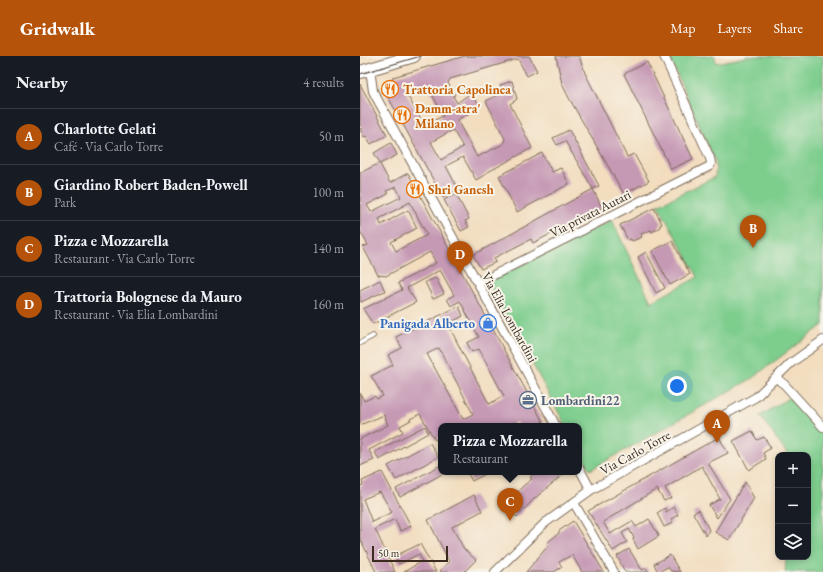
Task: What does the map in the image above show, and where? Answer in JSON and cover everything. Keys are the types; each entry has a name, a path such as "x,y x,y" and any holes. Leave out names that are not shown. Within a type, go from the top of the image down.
{"street":[{"path":"365,71 414,56"},
{"name":"Via privata Autari","path":"478,283 708,168 711,163 664,56"},
{"name":"Via Elia Lombardini","path":"365,71 375,95 554,423"},
{"name":"Via Carlo Torre","path":"495,572 545,523 591,490 750,400 763,391 791,363 823,340"},
{"path":"776,378 784,384 823,427"},
{"path":"582,474 591,490"},
{"path":"574,503 614,572"}],"lane":[{"path":"360,343 374,336"}],"green space":[{"path":"669,56 715,56 716,63 746,56 823,56 823,325 751,379 590,470 582,455 582,423 564,423 488,282 612,220 651,302 698,277 658,205 715,177 716,163"},
{"path":"790,397 823,432 823,572 785,572 786,560 811,560 811,452 786,452 760,416"}],"building":[{"path":"465,56 529,56 537,71 527,76 518,59 450,79 448,83 455,95 453,96 457,103 472,92 480,107 457,120 477,157 503,144 505,139 486,101 504,92 500,85 512,81 517,99 510,104 532,148 476,180 463,157 446,166 458,189 443,198 386,93 393,77","holes":["428,86 443,116 424,125 406,93","453,130 463,147 441,160 431,142"]},
{"path":"556,56 579,56 585,73 627,157 634,154 649,181 624,194 562,84"},
{"path":"647,62 693,159 671,169 624,74"},
{"path":"360,84 387,135 371,144 366,136 364,137 360,129 362,128 360,124"},
{"path":"569,130 599,186 593,189 565,141 557,145 553,138"},
{"path":"391,143 397,155 380,164 390,183 408,173 543,422 438,423 438,438 435,440 420,414 400,426 403,432 369,450 374,460 360,466 360,439 388,425 384,415 360,425 360,393 364,401 375,396 377,399 383,396 371,376 393,365 388,355 402,348 396,337 459,306 463,316 448,324 460,348 489,404 504,396 479,349 472,352 467,343 479,337 460,301 451,306 447,299 454,295 440,270 407,288 416,302 373,324 363,309 402,290 398,283 436,263 430,252 386,276 378,275 363,247 368,245 360,231 360,173 380,163 374,153","holes":["396,187 401,197 371,212 367,205 388,194 386,191","410,202 427,235 396,251 391,242 417,228 408,210 381,225 379,219","439,348 473,414 463,419 427,354"]},
{"path":"542,153 552,172 561,168 569,184 517,212 499,176"},
{"path":"593,189 602,208 533,243 531,239 494,258 496,262 481,269 473,255"},
{"path":"456,194 469,219 465,221 469,227 461,231 444,200"},
{"path":"654,208 662,224 660,227 652,232 651,230 641,234 642,237 632,241 631,239 628,240 620,225"},
{"path":"672,241 690,274 670,285 652,251"},
{"path":"646,252 665,288 656,293 638,257"},
{"path":"436,278 444,294 433,299 425,282"},
{"path":"380,280 385,291 361,302 360,290"},
{"path":"425,426 428,433 379,460 375,452"},
{"path":"752,431 757,440 764,437 771,448 763,453 766,459 749,470 733,441"},
{"path":"719,437 728,453 708,463 730,499 717,518 709,505 720,499 702,466 665,488 671,498 664,501 657,489 603,522 610,534 632,521 636,527 649,519 659,536 638,549 629,529 622,533 627,542 613,551 588,511"},
{"path":"430,443 438,457 396,480 388,466"},
{"path":"438,467 438,475 440,475 400,497 396,489"},
{"path":"382,472 411,526 400,531 395,519 375,529 395,572 376,572 360,538 360,486 363,485 362,481","holes":["380,492 392,512 372,522 363,499"]},
{"path":"469,475 483,475 472,481"},
{"path":"532,475 562,475 534,499 517,517 505,506 523,486 532,479 530,477"},
{"path":"745,482 754,498 729,540 715,532"},
{"path":"474,495 482,511 452,527 464,549 476,560 464,572 442,572 440,571 449,561 428,520"},
{"path":"674,507 678,515 671,519 673,523 664,527 657,513 665,508 666,512"},
{"path":"699,510 709,530 706,536 693,513"},
{"path":"573,521 604,572 582,572 572,555 559,562 562,567 554,572 526,572 548,546 547,543 559,533 559,531"},
{"path":"420,544 436,572 404,572 422,561 419,554 399,564 395,556"},
{"path":"629,549 642,570 646,568 649,572 625,572 617,556"},
{"path":"670,555 680,572 671,571 668,567 658,572 654,564"}],"tram line":[{"path":"360,74 421,56"}],"place":[{"name":"Trattoria Capolinea","path":"390,89"},
{"name":"Damm-atra' Milano","path":"402,115"},
{"name":"Shri Ganesh","path":"415,189"},
{"name":"Giardino Robert Baden-Powell","path":"753,248"},
{"name":"Trattoria Bolognese da Mauro","path":"460,274"},
{"name":"Panigada Alberto","path":"488,323"},
{"name":"Lombardini22","path":"528,400"},
{"name":"Charlotte Gelati","path":"717,443"},
{"name":"Pizza e Mozzarella","path":"510,521"}]}
